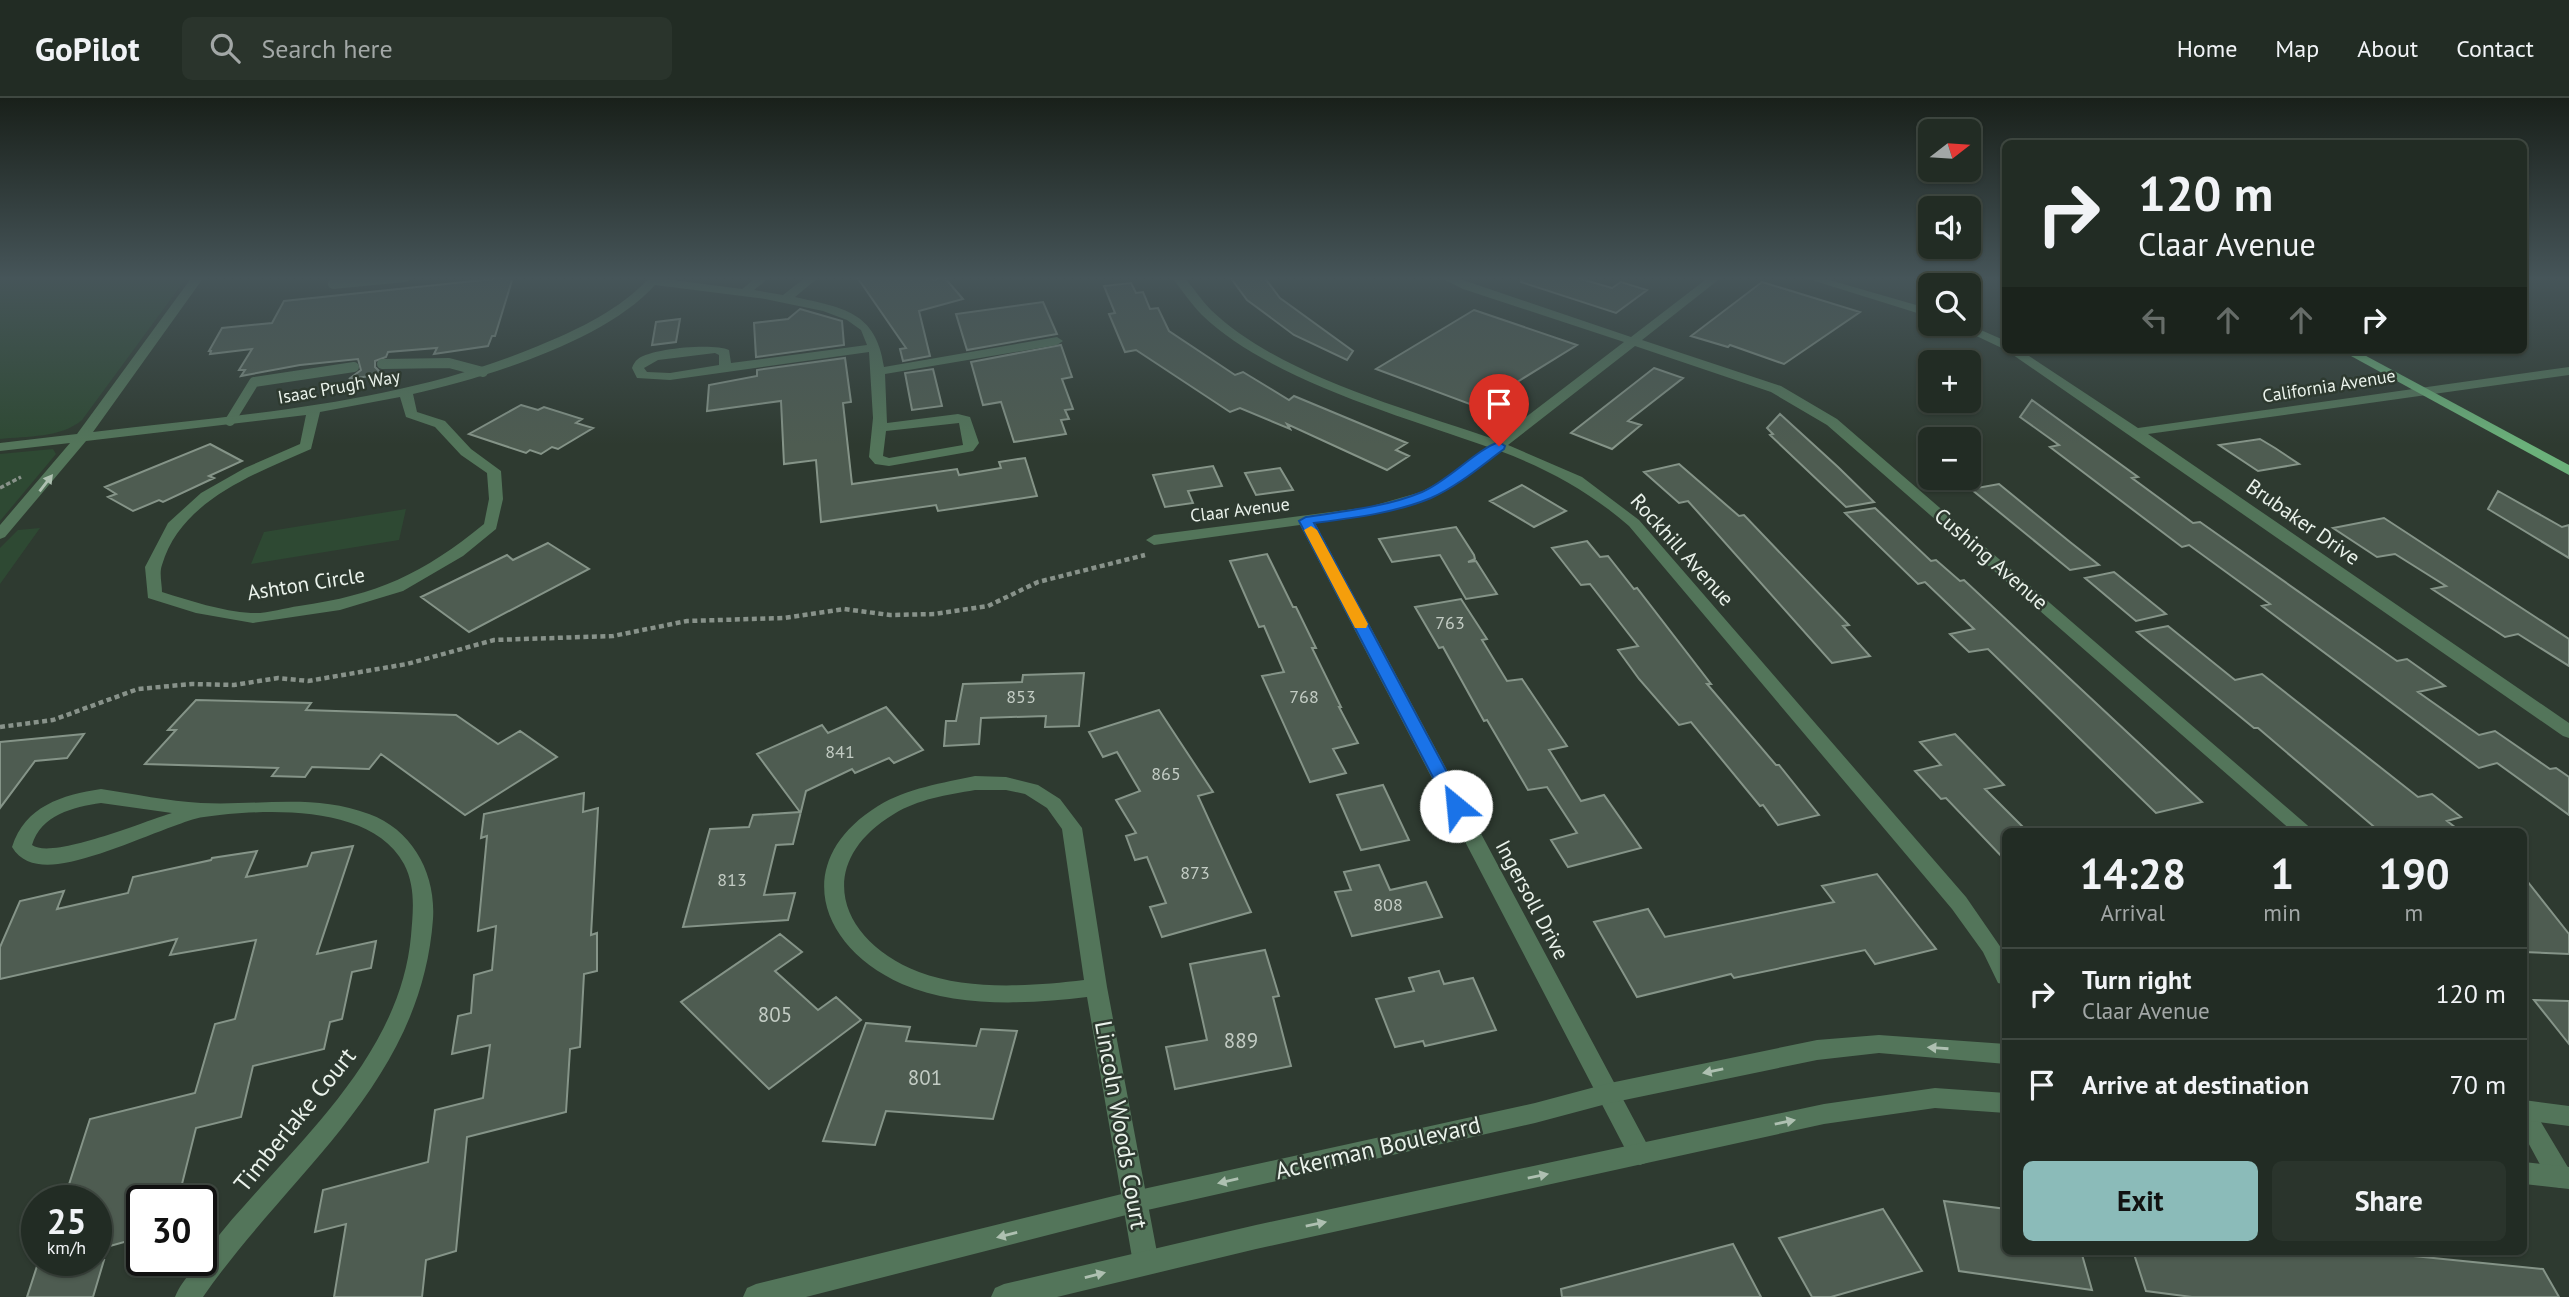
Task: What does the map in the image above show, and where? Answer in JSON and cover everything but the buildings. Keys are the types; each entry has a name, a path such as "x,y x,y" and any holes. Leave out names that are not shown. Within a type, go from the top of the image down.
{"main road":[{"path":"2353,354 2569,471"}],"street":[{"path":"0,534 36,495 82,437 157,333"},
{"name":"Isaac Prugh Way","path":"0,447 313,412 406,394 483,372 577,333"},
{"path":"869,333 876,372 880,428 876,457 880,461 961,451 972,443 965,420 958,418 880,428"},
{"name":"Rockhill Avenue","path":"1234,333 1259,351 1367,397 1556,469 1584,484 1634,523 1959,903 1991,947 2002,969"},
{"name":"Cushing Avenue","path":"1608,333 1776,389 1832,422 2301,828"},
{"name":"Claar Avenue","path":"1154,540 1370,511 1426,495 1454,480 1643,333"},
{"path":"1981,335 2002,344"},
{"path":"876,372 1057,341"},
{"path":"725,368 725,354 717,349 649,358 640,362 638,368 642,375 649,377 725,368 873,348"},
{"name":"Brubaker Drive","path":"2018,354 2136,432 2569,732"},
{"name":"California Avenue","path":"2136,432 2419,390 2569,371"},
{"name":"Ashton Circle","path":"313,412 306,446 250,471 206,496 173,526 153,567 154,595 195,608 253,618 340,605 397,588 458,552 491,526 496,499 494,471 466,452 440,424 411,414 406,394"},
{"name":"Ingersoll Drive","path":"1306,521 1640,1154"},
{"name":"Lincoln Woods Court","path":"1096,987 1057,992 981,991 913,979 884,965 853,939 838,919 832,898 834,868 843,851 861,829 884,811 934,791 975,783 1023,786 1045,795 1061,808 1073,828 1096,987 1146,1263"},
{"name":"Timberlake Court","path":"188,1297 230,1240 366,1081 403,1014 419,969 424,930 424,890 415,862 400,842 370,821 349,814 310,808 201,810 101,796 80,798 56,807 39,818 27,831 22,847 28,855 43,858 64,856 201,810"},
{"name":"Ackerman Boulevard","path":"756,1297 1134,1202 1535,1113 1609,1093 1817,1050 1879,1044 2002,1054"},
{"path":"1004,1297 1146,1263 1824,1114 1935,1098 2002,1103"},
{"path":"2527,1112 2569,1116"},
{"path":"2527,1117 2564,1178"},
{"path":"2527,1173 2564,1178"}],"lane":[{"path":"382,364 449,363 483,372"},
{"path":"230,421 254,382 354,367"}],"path":[{"path":"0,727 53,720 138,690 192,684 234,685 278,678 308,681 407,664 494,640 613,636 687,621 784,618 844,609 890,615 935,614 988,606 1038,582 1149,554 1154,540"}],"green space":[{"path":"0,333 146,333 82,420 74,426 54,433 0,439"},
{"path":"53,449 56,454 0,521 0,454"},
{"path":"406,509 399,540 251,564 264,532"},
{"path":"40,528 0,584 0,548 18,530"}],"slow traffic":[{"path":"1311,530 1360,624"}],"route":[{"path":"1456,806 1306,521 1370,511 1426,495 1454,480 1499,446"}]}
